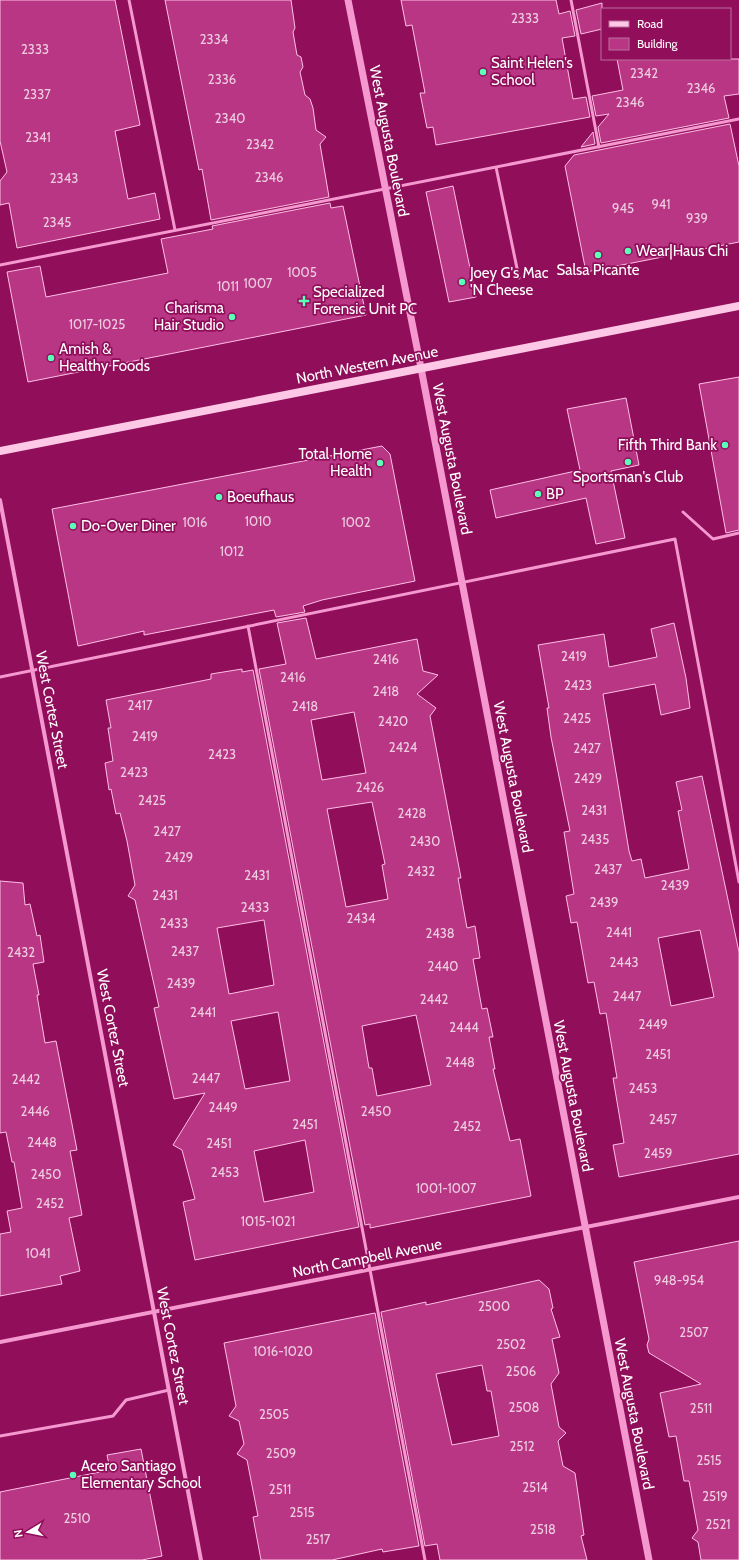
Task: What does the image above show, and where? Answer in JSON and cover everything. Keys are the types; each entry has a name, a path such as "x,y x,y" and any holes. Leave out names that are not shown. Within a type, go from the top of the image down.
{"main road":[{"name":"North Western Avenue","path":"0,451 739,306"}],"street":[{"name":"West Augusta Boulevard","path":"348,0 421,368 649,1560"},
{"name":"West Cortez Street","path":"0,500 201,1560"},
{"name":"North Campbell Avenue","path":"0,1342 739,1197"}],"lane":[{"path":"129,0 175,230"},
{"path":"571,0 600,147"},
{"path":"0,265 739,119"},
{"path":"496,167 519,278"},
{"path":"683,512 713,539 739,533"},
{"path":"0,677 675,539 739,882"},
{"path":"248,626 426,1560"},
{"path":"0,1436 113,1416 126,1400 169,1390"}],"building":[{"path":"0,0 115,0 140,125 115,131 128,199 155,193 160,219 17,248 9,203 0,205 0,181 7,172 0,141"},
{"path":"165,0 291,0 295,28 293,32 297,55 301,57 303,67 300,72 305,95 310,99 313,108 316,130 326,137 320,144 329,197 211,220 202,169 199,170"},
{"name":"Saint Helen's School","path":"401,0 556,0 559,14 570,11 575,36 562,38 573,99 586,97 590,117 436,145 433,127 427,128 420,93 425,93 412,25 406,26"},
{"path":"602,3 601,29 581,34 576,10"},
{"path":"739,59 739,94 724,96 729,118 601,143 598,127 609,114 596,116 592,96 623,90 617,60"},
{"path":"730,124 739,166 739,242 586,272 565,166 574,155"},
{"path":"593,132 595,144 581,147"},
{"path":"453,186 476,297 449,302 426,192"},
{"path":"330,203 331,208 343,206 366,315 28,382 7,272 40,266 46,297 168,273 161,239 213,229 212,226"},
{"name":"Fifth Third Bank","path":"739,377 739,530 726,533 699,384"},
{"path":"626,398 639,465 611,471 625,538 596,544 586,498 496,518 490,490 580,470 567,409"},
{"path":"382,446 390,454 415,581 322,600 303,606 305,612 276,617 274,610 144,635 144,631 78,646 52,509"},
{"path":"306,618 316,659 417,639 423,671 438,675 417,694 436,708 430,716 461,878 458,878 467,928 475,926 480,958 473,959 482,1009 487,1008 493,1037 489,1037 495,1069 493,1069 510,1141 520,1139 531,1196 370,1228 370,1224 365,1225 259,669 286,664 277,623","holes":["354,712 366,773 322,780 311,720","372,802 385,864 382,865 388,899 346,907 327,809","416,1015 431,1085 377,1096 372,1068 369,1068 362,1026"]},
{"path":"674,623 686,678 690,708 661,715 655,684 603,694 629,851 632,861 641,859 645,878 689,869 678,811 682,810 676,782 702,776 739,952 739,1154 619,1177 613,1145 624,1143 613,1078 617,1078 606,1013 600,1014 594,982 588,983 577,922 571,923 566,896 574,894 564,832 570,831 551,737 547,708 549,708 538,645 604,634 609,667 657,657 651,629","holes":["700,930 714,997 671,1006 658,938"]},
{"path":"242,669 242,672 253,670 359,1227 195,1260 183,1202 195,1199 182,1150 173,1145 205,1093 174,1099 154,1008 159,1007 135,900 128,896 135,885 127,841 120,813 116,814 111,789 109,790 105,763 113,761 108,728 111,728 106,700 211,679 211,674","holes":["264,920 274,985 229,994 217,928","278,1012 290,1081 245,1089 231,1021","305,1140 314,1192 264,1202 254,1151"]},
{"path":"0,881 23,883 25,905 30,904 37,936 40,935 44,962 33,964 39,995 37,995 45,1043 56,1041 77,1150 70,1151 82,1215 69,1218 80,1271 60,1276 62,1284 0,1296 0,1234 11,1232 7,1211 22,1208 14,1162 12,1162 6,1132 0,1133"},
{"path":"739,1241 739,1560 701,1560 698,1542 692,1538 698,1530 689,1481 684,1481 676,1436 669,1437 660,1393 701,1384 649,1353 647,1345 649,1339 634,1262"},
{"path":"539,1280 549,1289 553,1308 551,1309 560,1337 552,1339 559,1373 551,1384 559,1427 566,1433 558,1441 563,1466 575,1473 584,1535 581,1536 587,1560 440,1560 437,1544 425,1546 381,1312 426,1302 426,1305","holes":["482,1365 487,1391 491,1391 499,1436 452,1445 436,1374"]},
{"path":"375,1313 419,1546 383,1552 382,1549 332,1560 261,1560 253,1517 258,1516 247,1460 237,1454 244,1444 239,1421 229,1416 236,1406 224,1343"},
{"path":"141,1449 162,1556 142,1560 0,1560 0,1492 110,1470 107,1455"}],"place":[{"name":"Saint Helen's School","path":"483,72"},
{"name":"Wear|Haus Chi","path":"628,251"},
{"name":"Salsa Picante","path":"598,255"},
{"name":"Joey G's Mac 'N Cheese","path":"462,282"},
{"name":"Specialized Forensic Unit PC","path":"304,301"},
{"name":"Charisma Hair Studio","path":"232,317"},
{"name":"Amish & Healthy Foods","path":"51,358"},
{"name":"Fifth Third Bank","path":"725,445"},
{"name":"Sportsman's Club","path":"628,462"},
{"name":"Total Home Health","path":"380,463"},
{"name":"BP","path":"538,494"},
{"name":"Boeufhaus","path":"219,497"},
{"name":"Do-Over Diner","path":"73,526"},
{"name":"Acero Santiago Elementary School","path":"73,1475"}]}
